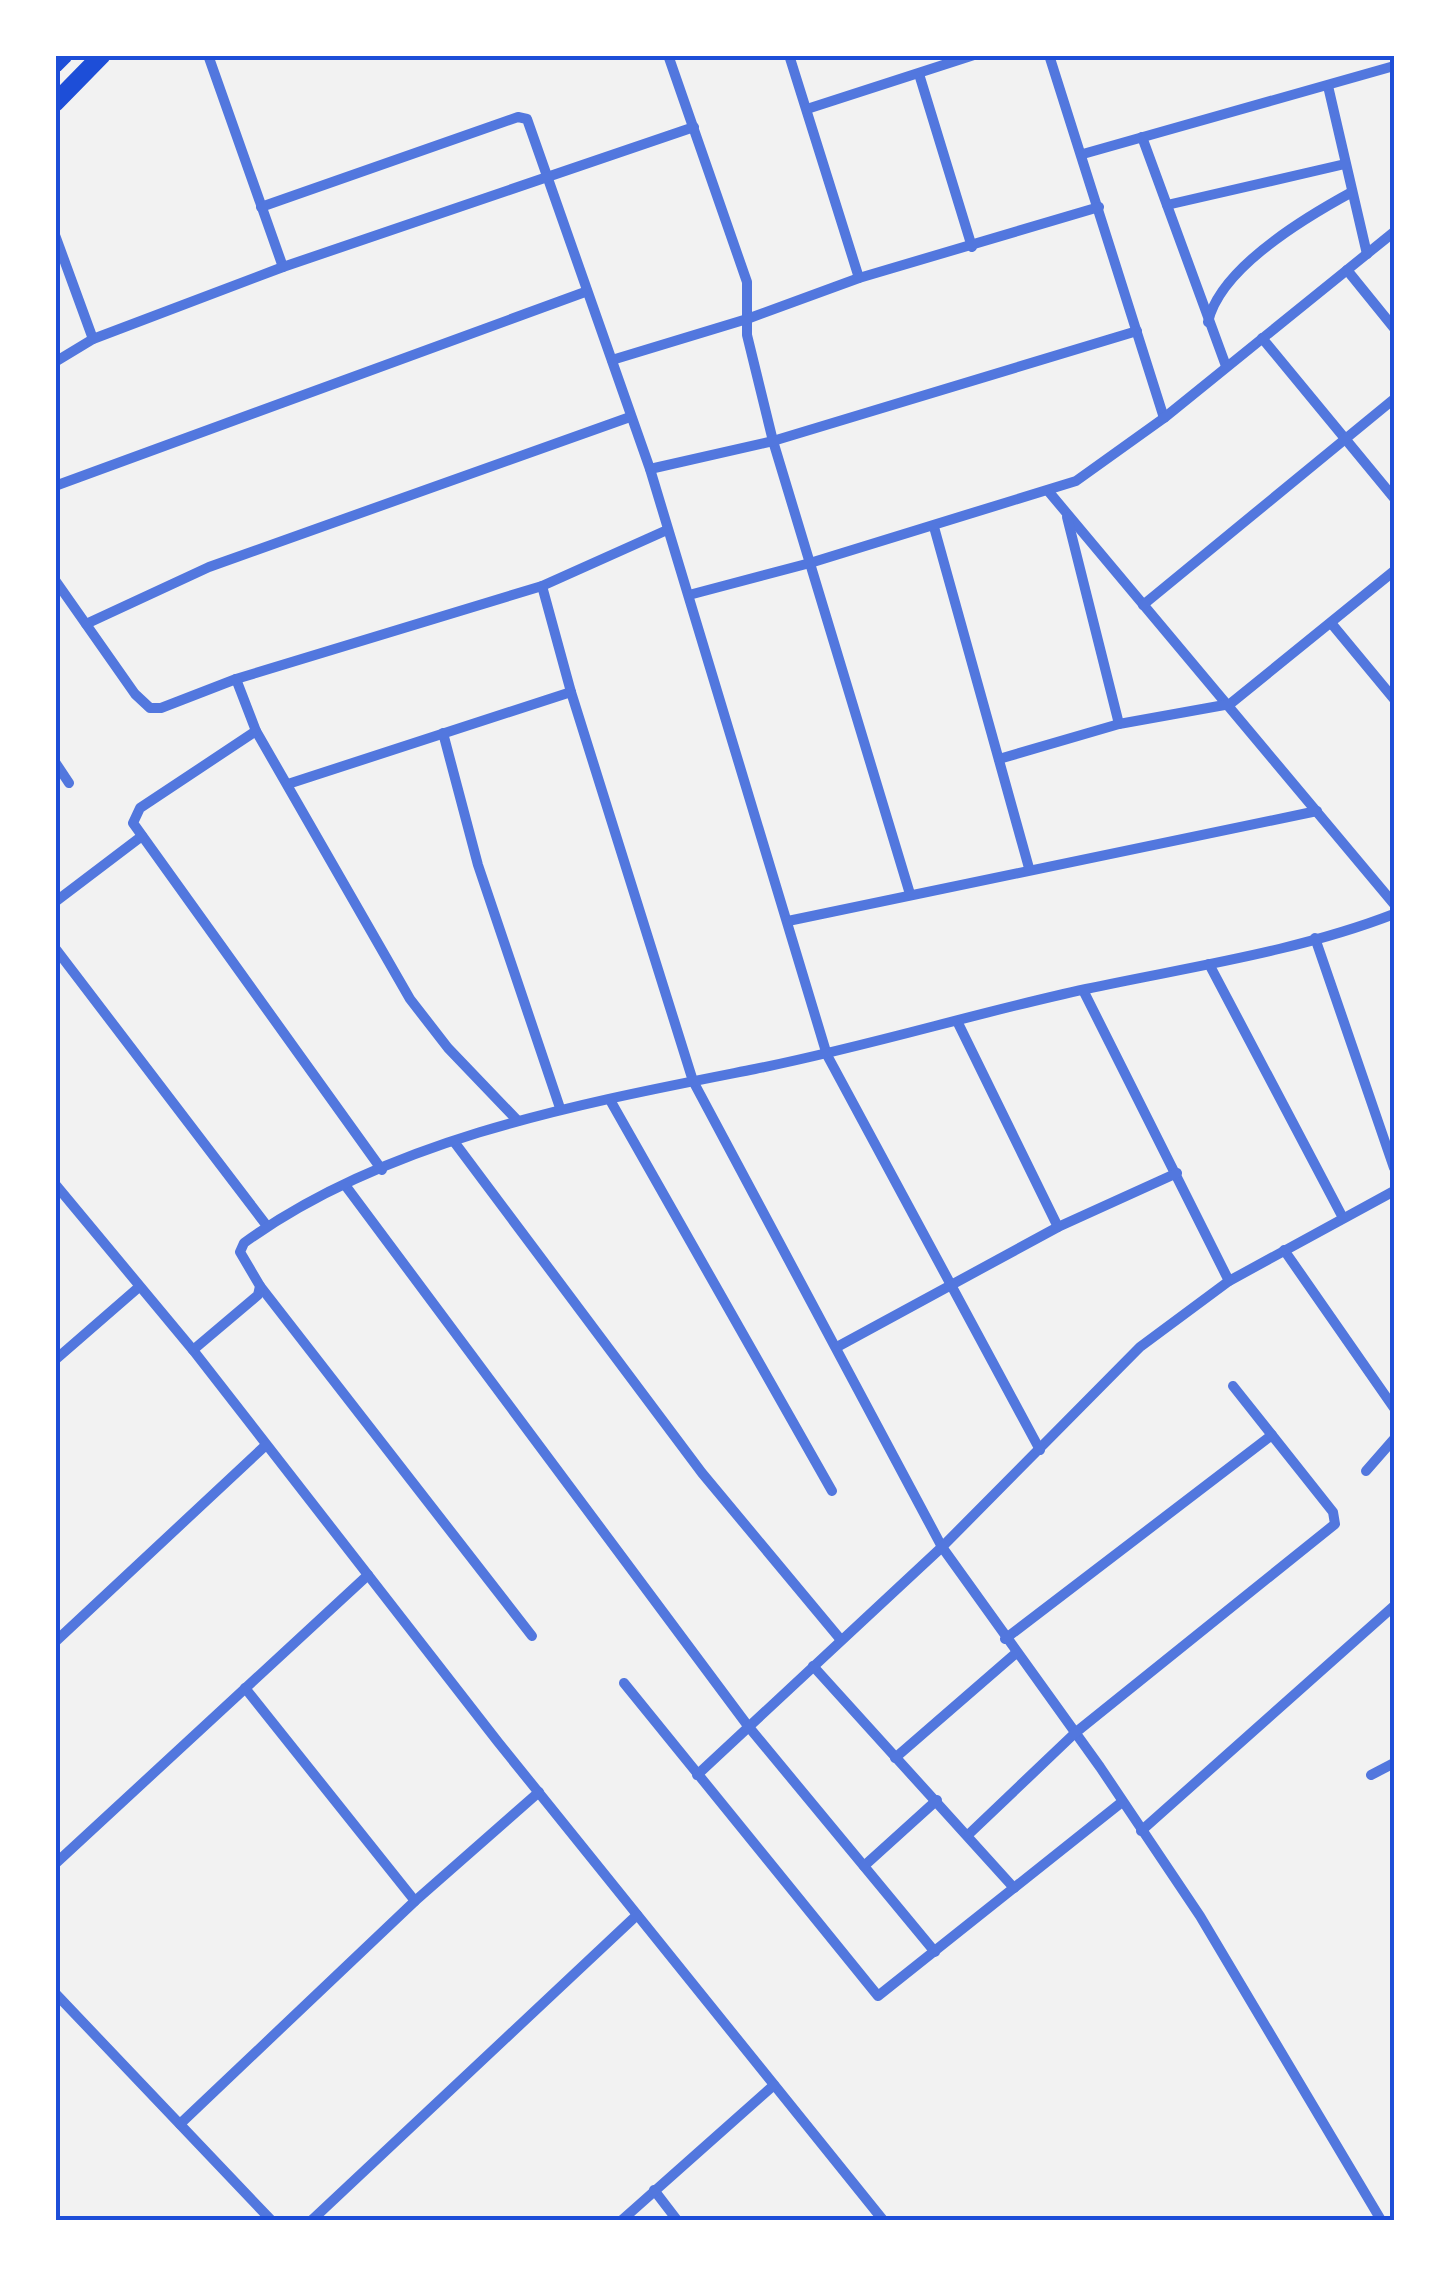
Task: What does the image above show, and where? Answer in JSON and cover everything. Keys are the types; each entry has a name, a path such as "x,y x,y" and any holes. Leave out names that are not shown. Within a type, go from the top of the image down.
{"main road":[{"path":"55,64 64,55"},
{"path":"55,103 102,55"}],"street":[{"path":"208,55 282,267"},
{"path":"668,55 747,282 747,319 773,441 910,894"},
{"path":"788,55 859,278"},
{"path":"807,109 974,55"},
{"path":"1049,55 1084,154 1164,418"},
{"path":"1084,154 1394,66"},
{"path":"919,74 972,246"},
{"path":"1328,86 1367,254"},
{"path":"261,207 523,116 530,124 585,292 650,469 827,1055 949,1289 1040,1450"},
{"path":"55,362 93,339 282,267 694,127"},
{"path":"1142,137 1226,366"},
{"path":"1167,206 1345,164"},
{"path":"1208,322 1223,292 1248,265 1314,212 1352,192"},
{"path":"612,360 747,319 859,278 1099,207"},
{"path":"688,595 810,564 1049,492 1086,474 1164,418 1394,232"},
{"path":"55,234 93,339"},
{"path":"1347,270 1394,328"},
{"path":"55,486 585,292"},
{"path":"650,469 773,441 1137,330"},
{"path":"1262,338 1394,498"},
{"path":"1143,605 1394,399"},
{"path":"86,624 209,567 630,417"},
{"path":"1049,492 1394,904"},
{"path":"1066,513 1119,724"},
{"path":"934,526 1029,868"},
{"path":"55,580 134,694 150,708 174,705 236,679 542,586 667,530"},
{"path":"999,759 1119,724 1230,704 1394,572"},
{"path":"542,586 571,692 693,1082 942,1547 1076,1733 1209,1932 1381,2220"},
{"path":"1330,622 1394,699"},
{"path":"236,679 256,731 410,999 448,1048 518,1121"},
{"path":"288,784 571,692"},
{"path":"256,731 140,808 132,818 382,1170"},
{"path":"443,733 478,865 560,1108"},
{"path":"55,762 69,783"},
{"path":"788,921 1317,810"},
{"path":"55,902 142,836"},
{"path":"532,1636 260,1286 240,1248 266,1226 382,1170 560,1108 827,1055 1083,990 1315,938 1394,914"},
{"path":"1315,938 1394,1168"},
{"path":"55,948 266,1226"},
{"path":"1209,964 1342,1216"},
{"path":"1083,990 1229,1282"},
{"path":"958,1021 1058,1227"},
{"path":"610,1100 832,1491"},
{"path":"455,1143 702,1473 841,1640"},
{"path":"837,1347 1058,1227 1177,1173"},
{"path":"55,1184 193,1350 538,1792 883,2220"},
{"path":"346,1185 748,1726 935,1952"},
{"path":"697,1775 942,1547 1140,1347 1229,1282 1342,1216 1394,1191"},
{"path":"1284,1250 1394,1408"},
{"path":"193,1350 258,1295 260,1286"},
{"path":"55,1360 140,1287"},
{"path":"969,1834 1076,1733 1335,1524 1332,1512 1232,1386"},
{"path":"1005,1638 1272,1435"},
{"path":"1366,1471 1394,1439"},
{"path":"55,1642 266,1445"},
{"path":"55,1864 368,1575"},
{"path":"1141,1831 1394,1606"},
{"path":"895,1758 1016,1654"},
{"path":"812,1666 969,1834 1014,1888"},
{"path":"624,1683 878,1996 1122,1802"},
{"path":"245,1688 414,1901"},
{"path":"1372,1774 1394,1763"},
{"path":"180,2124 414,1901 538,1792"},
{"path":"864,1866 937,1800"},
{"path":"312,2220 637,1915"},
{"path":"55,1993 271,2220"},
{"path":"622,2220 774,2085"},
{"path":"654,2190 678,2220"}]}
